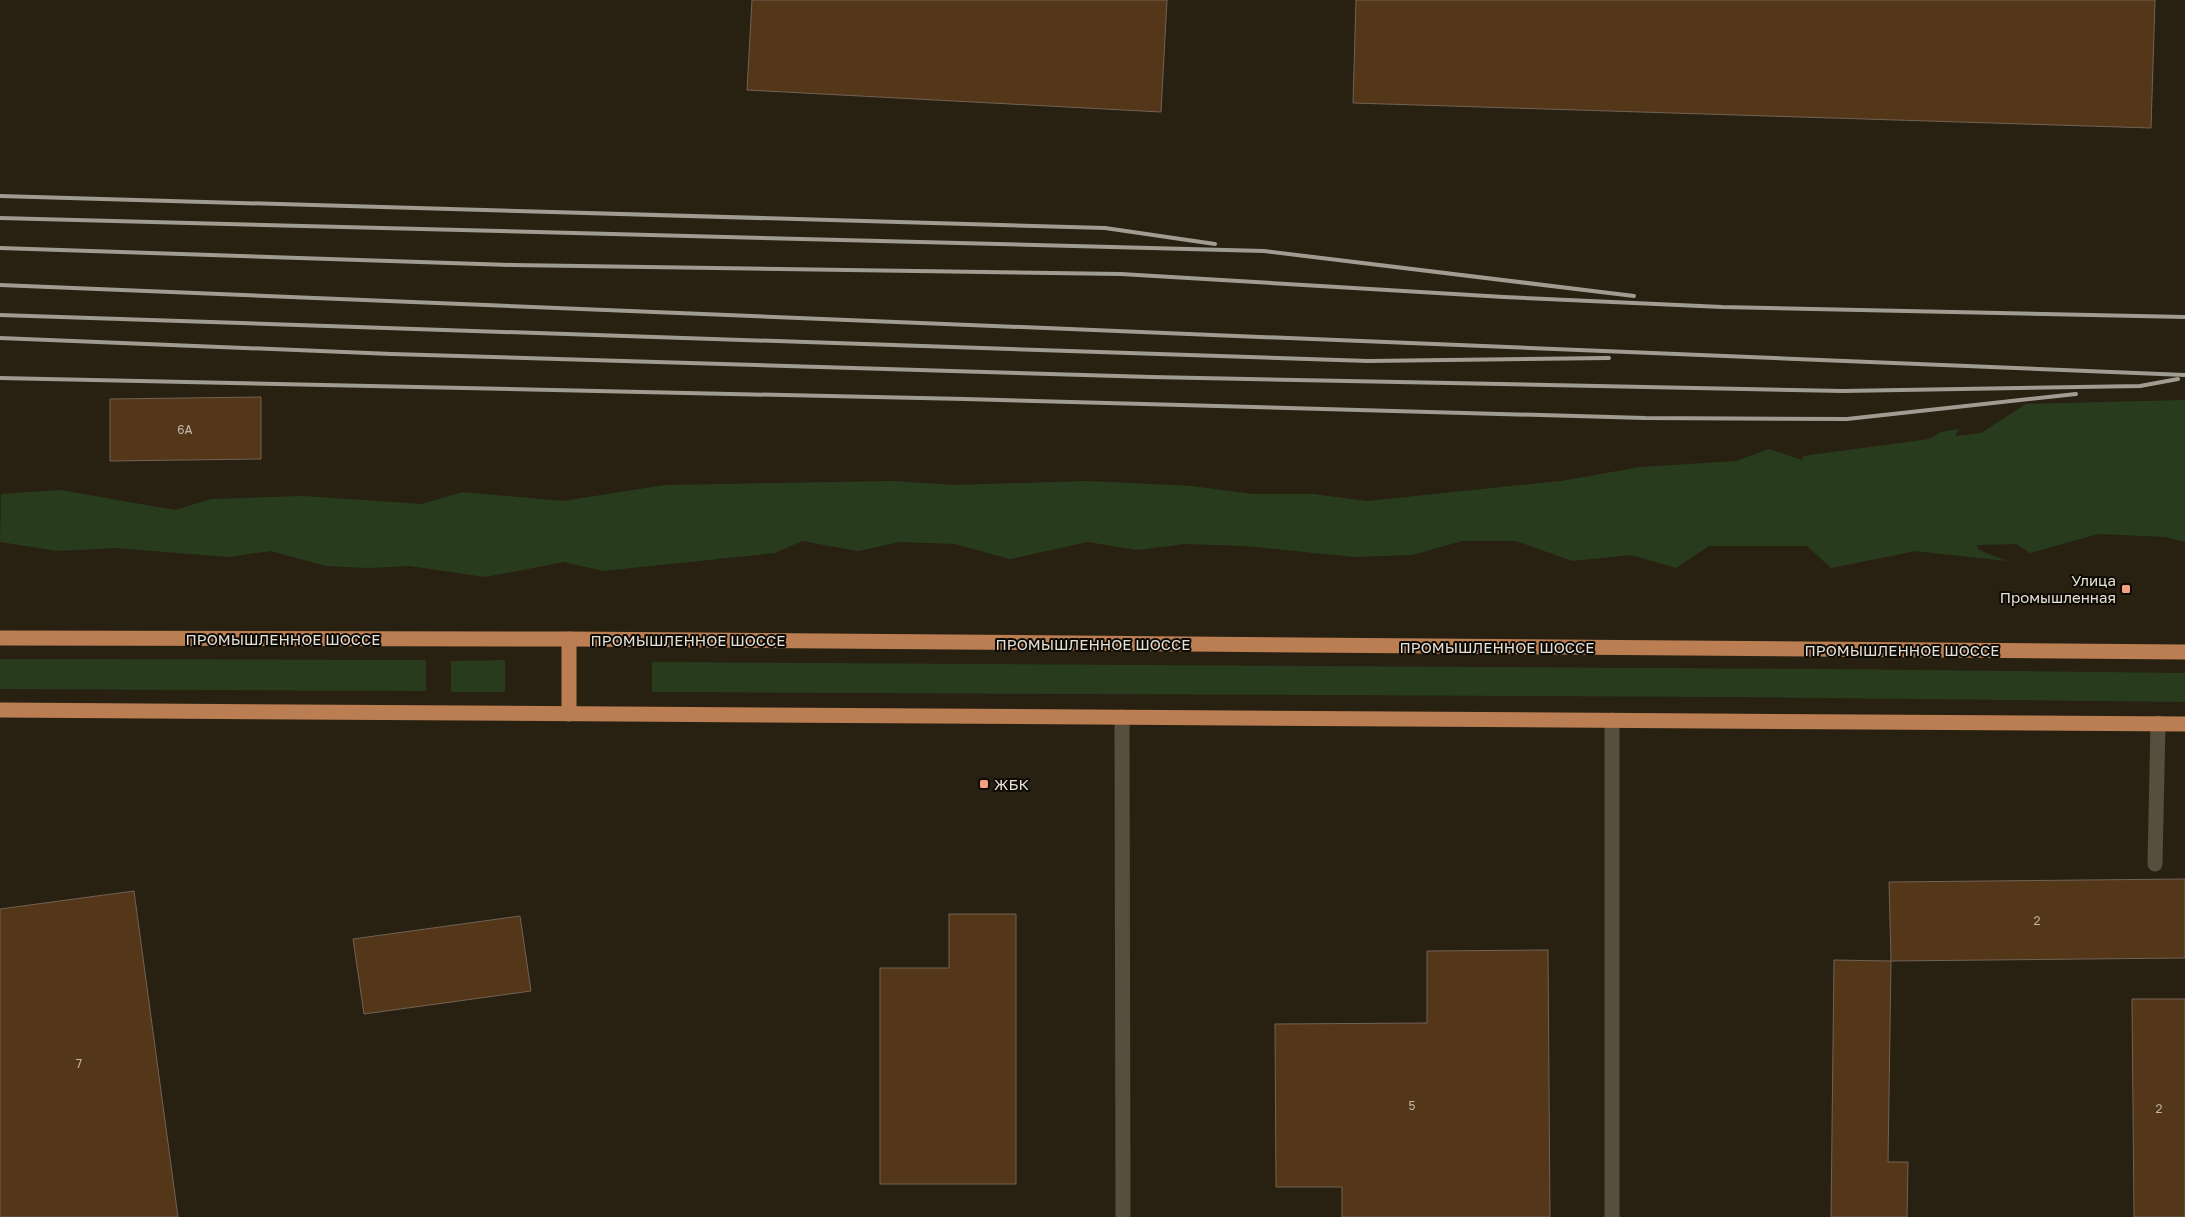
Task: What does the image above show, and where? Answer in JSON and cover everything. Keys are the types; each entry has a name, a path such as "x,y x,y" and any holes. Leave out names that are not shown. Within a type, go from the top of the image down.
{"main road":[{"name":"ПРОМЫШЛЕННОЕ ШОССЕ","path":"0,638 569,640 2185,652"},
{"path":"569,640 569,714"},
{"path":"0,710 2185,724"}],"lane":[{"path":"1122,717 1123,1217"},
{"path":"1612,720 1612,1217"},
{"path":"2155,864 2158,724"}],"green space":[{"path":"2185,400 2185,542 2165,537 2098,534 2030,553 2016,544 1976,545 1979,550 2006,561 1916,551 1831,568 1807,546 1709,546 1676,568 1631,555 1572,561 1516,541 1462,541 1412,555 1354,557 1246,546 1185,544 1137,550 1088,542 1010,559 955,544 900,542 858,551 802,541 775,553 603,571 564,562 485,577 409,566 368,568 326,566 271,551 228,557 116,548 57,551 0,542 1,494 60,490 175,510 211,499 303,496 422,504 463,492 563,501 665,485 892,481 955,485 1088,481 1192,486 1252,494 1313,494 1367,501 1561,481 1640,467 1736,461 1769,449 1802,460 1803,456 1929,439 1941,432 1959,429 1955,436 1981,433 2026,404"},
{"path":"0,659 426,660 426,691 0,689"},
{"path":"505,660 505,692 451,692 451,661"},
{"path":"652,662 2185,673 2185,702 1734,697 652,692"}],"building":[{"path":"752,0 1167,0 1161,112 747,90"},
{"path":"1356,0 2155,0 2151,128 1353,103"},
{"path":"261,397 261,459 110,461 110,399"},
{"path":"2185,879 2185,958 1891,961 1889,882"},
{"path":"134,891 178,1217 0,1217 0,909"},
{"path":"949,914 1016,914 1016,1184 880,1184 880,968 949,968"},
{"path":"520,916 531,991 364,1014 353,939"},
{"path":"1548,950 1550,1217 1342,1217 1342,1187 1276,1187 1275,1024 1427,1023 1427,951"},
{"path":"1834,960 1891,961 1888,1162 1908,1162 1907,1217 1831,1217"},
{"path":"2132,999 2185,999 2185,1217 2134,1217"}],"railway":[{"path":"0,196 1105,228 1215,244"},
{"path":"0,218 1264,251 1634,296"},
{"path":"0,248 513,265 1121,274 1504,297 1722,307 2185,317"},
{"path":"0,285 2185,375"},
{"path":"0,315 1368,361 1609,358"},
{"path":"0,338 392,354 1151,377 1843,391 2140,386 2178,379"},
{"path":"0,378 965,399 1645,418 1847,419 2076,394"}],"place":[{"name":"Улица Промышленная","path":"2126,589"},
{"name":"ЖБК","path":"984,784"}]}
